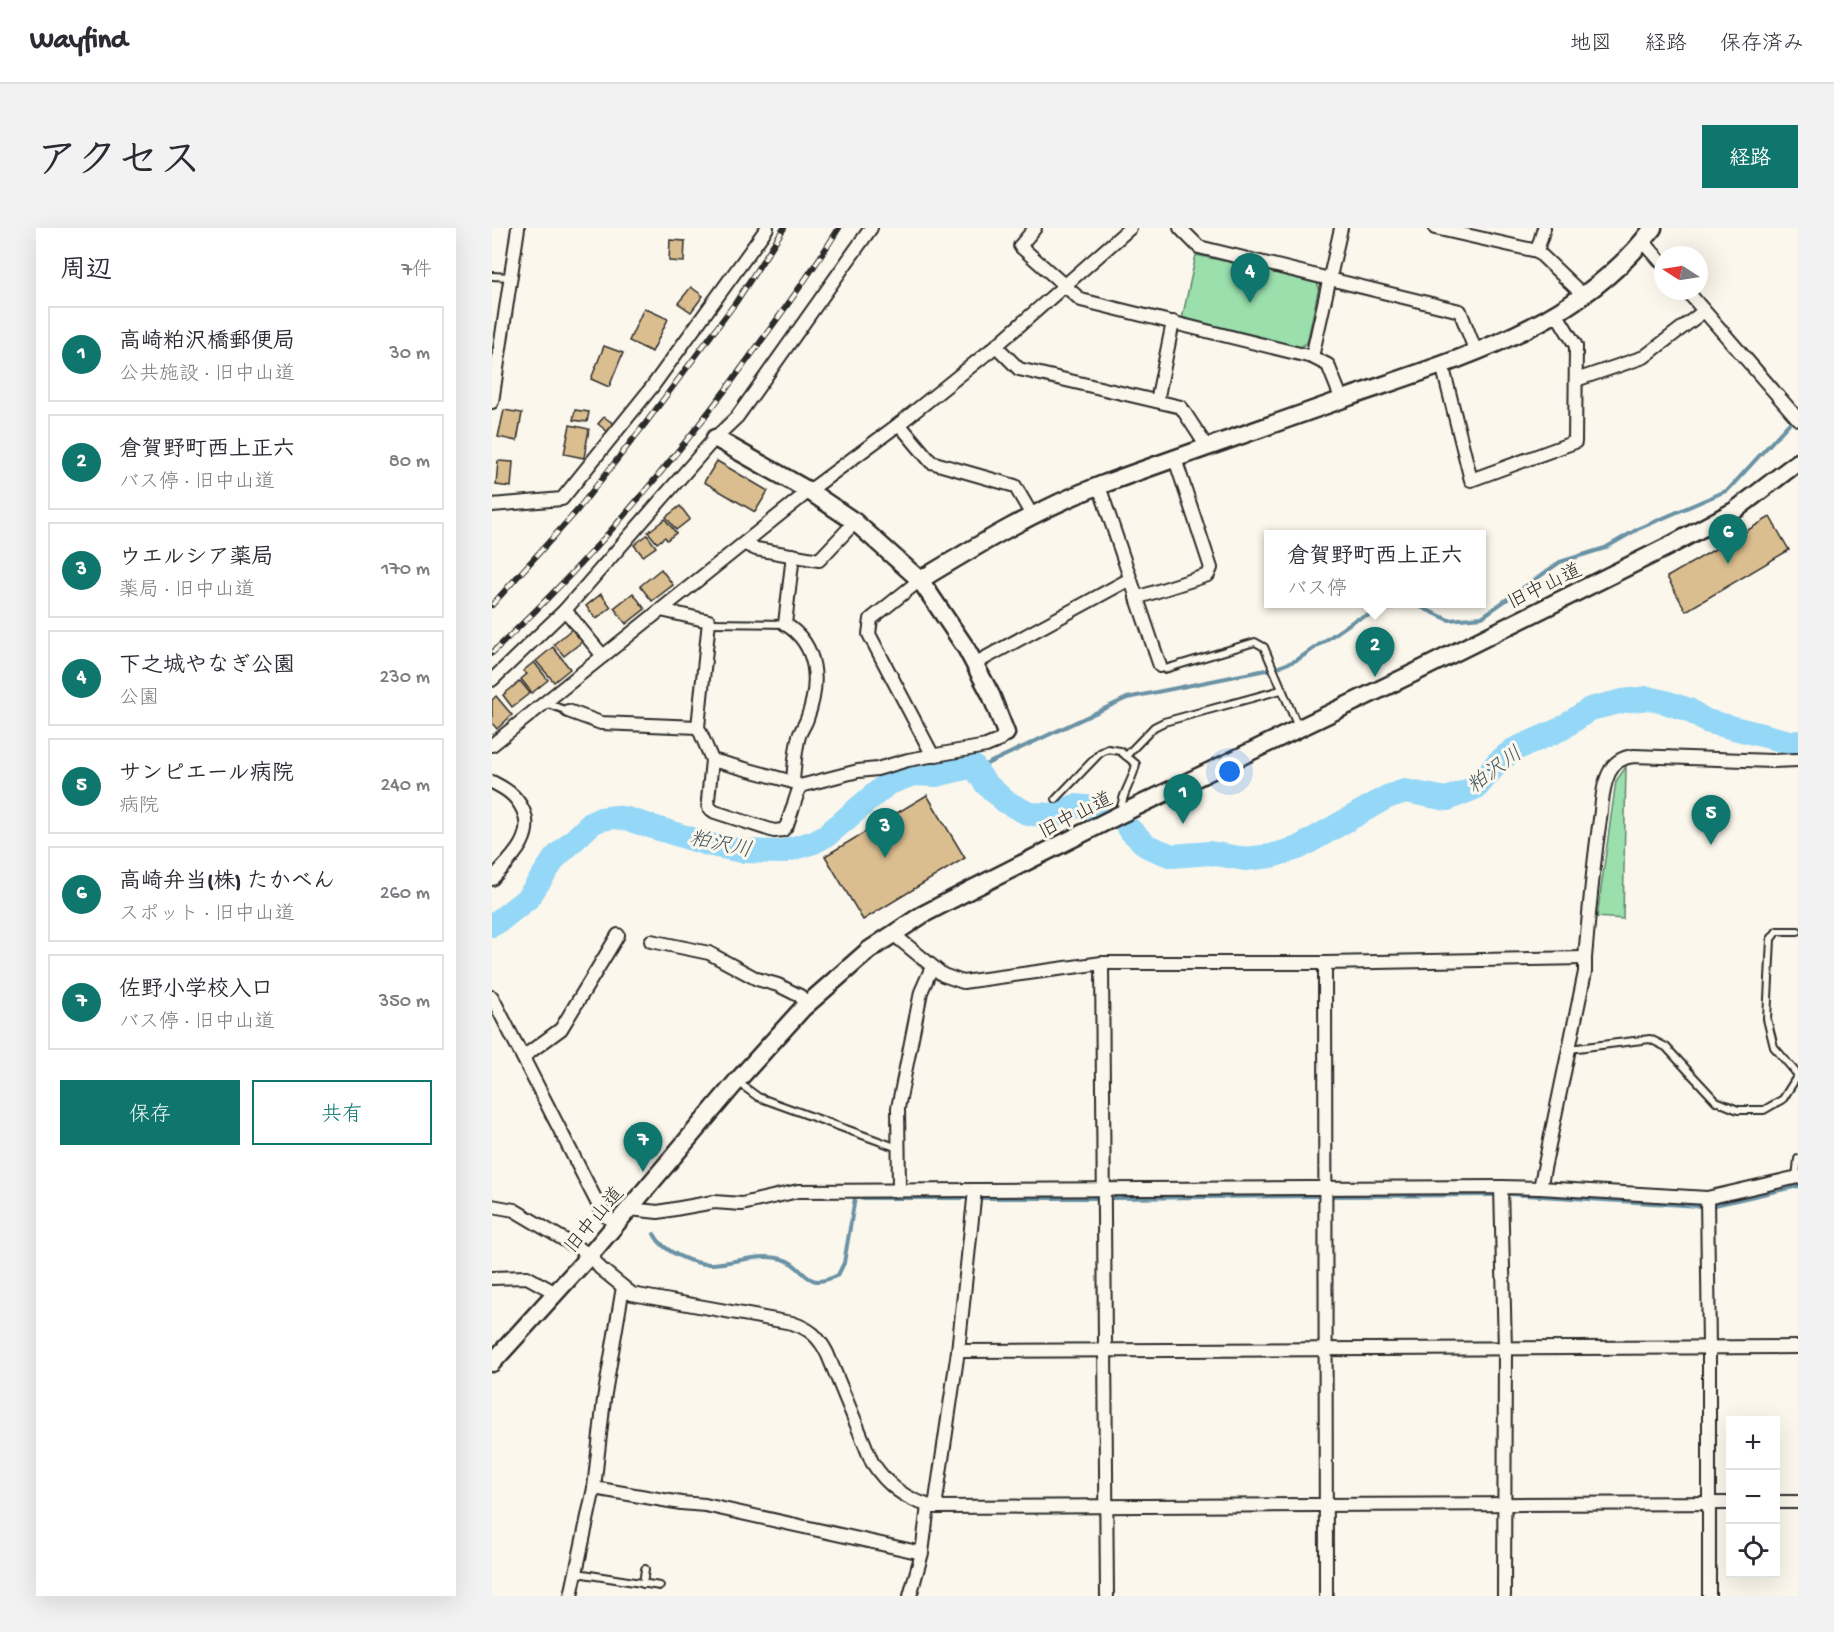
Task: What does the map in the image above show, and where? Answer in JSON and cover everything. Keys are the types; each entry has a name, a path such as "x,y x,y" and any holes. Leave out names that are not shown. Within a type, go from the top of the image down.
{"main road":[{"path":"920,580 993,537 1099,486 1476,352 1517,335 1583,295 1616,269 1648,235"},
{"path":"715,438 809,491 855,522 920,580 966,648 991,695 1006,733"},
{"name":"旧中山道","path":"492,1363 590,1255 737,1081 807,1004 869,950 892,934 922,915 1121,814 1414,673 1678,541 1734,511 1798,463"}],"street":[{"path":"492,402 518,228"},
{"path":"492,505 562,499 652,387 767,228"},
{"path":"492,680 566,610 715,438 737,417 871,228"},
{"path":"1035,228 1020,246 1081,300 1312,357 1328,365 1342,400"},
{"path":"492,745 809,491 996,346 1130,228"},
{"path":"1180,228 1199,247 1460,311 1476,352"},
{"path":"1312,357 1341,228"},
{"path":"1537,251 1545,228"},
{"path":"1443,229 1537,251 1583,295"},
{"path":"1695,300 1794,415"},
{"path":"1576,381 1644,357 1704,311"},
{"path":"1442,364 1471,480 1575,442 1576,346 1556,313"},
{"path":"1157,401 1173,322"},
{"path":"996,346 1019,369 1181,407 1206,447"},
{"path":"898,424 931,462 1015,486 1034,517"},
{"path":"1137,598 1208,575 1211,568 1175,459"},
{"path":"1099,486 1160,666"},
{"path":"745,544 756,549 819,560 855,522"},
{"path":"661,610 709,621 698,727 712,760 709,808 774,831 783,830 787,825 796,784 799,734 808,718 816,677 809,649 801,636 786,624 793,555"},
{"path":"974,664 1130,579"},
{"path":"920,580 872,619 869,634 933,756"},
{"path":"566,610 603,657"},
{"path":"568,711 602,723 698,727"},
{"path":"712,760 796,784 986,746 998,741 1006,733"},
{"path":"1540,1188 1585,972 1595,854 1605,783 1610,771 1624,757 1634,756 1798,760"},
{"path":"492,782 509,790 520,804 526,817 525,834 518,849 492,879"},
{"path":"892,934 932,966 953,979 970,981 1102,963 1324,963 1585,958"},
{"path":"523,1058 561,1029 618,935"},
{"path":"651,941 709,953 757,979 778,985 800,996 807,1004"},
{"path":"1102,963 1107,1596"},
{"path":"1324,963 1326,1596"},
{"path":"899,1189 898,1108 921,992 932,966"},
{"path":"492,997 603,1214 616,1224"},
{"path":"629,1209 658,1212 714,1202 742,1204 798,1191 899,1189 975,1191 1501,1187 1707,1198 1797,1178"},
{"path":"1501,1187 1505,1349 1504,1596"},
{"path":"910,1596 931,1507 958,1351 975,1191"},
{"path":"1707,1198 1709,1596"},
{"path":"492,1206 514,1210 590,1255 600,1268 632,1294 792,1323 808,1328 820,1339 827,1353 872,1462 882,1478 897,1492 931,1507 1107,1508 1726,1503"},
{"path":"492,1278 527,1277 556,1293"},
{"path":"571,1596 594,1488 604,1399 623,1287"},
{"path":"958,1351 1798,1347"},
{"path":"594,1488 705,1505 922,1552"},
{"path":"1780,1502 1798,1502"}],"lane":[{"path":"492,276 511,277"},
{"path":"709,623 786,624"},
{"path":"1160,666 1165,669 1255,642 1264,647 1299,728"},
{"path":"1126,756 1154,727 1164,722 1281,690"},
{"path":"545,703 568,711"},
{"path":"1056,800 1100,753 1108,749 1119,751 1136,764 1134,775 1121,801 1121,814"},
{"path":"1568,1049 1650,1039 1666,1047 1716,1101 1737,1110 1764,1110 1783,1099 1798,1075 1774,1047 1767,1019 1771,939 1777,931 1798,931"},
{"path":"737,1081 758,1097 898,1148"},
{"path":"1797,1178 1798,1159"},
{"path":"643,1584 645,1569"},
{"path":"577,1573 660,1586"}],"green space":[{"path":"1196,255 1315,280 1319,287 1307,343 1300,347 1182,319"},
{"path":"1626,767 1623,919 1597,917 1616,781"}],"building":[{"path":"670,240 685,241 684,262 669,261"},
{"path":"691,287 703,296 691,312 678,303"},
{"path":"644,308 668,319 652,352 629,341"},
{"path":"604,346 623,353 609,387 591,379"},
{"path":"504,410 522,413 517,441 498,437"},
{"path":"575,410 589,412 587,422 573,420"},
{"path":"604,417 614,424 608,432 598,424"},
{"path":"570,425 589,429 584,458 564,454"},
{"path":"498,461 513,462 511,487 496,485"},
{"path":"717,461 768,491 755,512 704,482"},
{"path":"680,506 690,519 676,530 666,517"},
{"path":"1770,517 1789,550 1686,611 1667,577"},
{"path":"665,519 676,533 667,540 665,537 657,543 648,532"},
{"path":"647,535 656,547 643,556 634,545"},
{"path":"661,569 673,585 652,601 640,586"},
{"path":"633,593 645,609 626,624 614,608"},
{"path":"601,594 611,607 596,619 586,606"},
{"path":"573,628 583,641 564,656 554,644"},
{"path":"553,647 570,669 554,682 536,661"},
{"path":"534,662 548,680 532,693 521,679 527,674 523,671"},
{"path":"520,681 530,693 512,707 503,695"},
{"path":"496,696 512,715 497,729 492,723 492,700"},
{"path":"927,795 965,858 863,920 825,856"}],"waterway":[{"path":"1423,608 1449,620 1482,617 1560,562 1605,548 1638,529 1728,490 1793,419"},
{"path":"976,769 1127,698 1276,668 1297,660 1355,620 1392,608"},
{"name":"粕沢川","path":"1128,828 1147,846 1172,856 1210,853 1245,859 1271,856 1298,848 1387,797 1405,791 1447,799 1477,787 1498,762 1513,750 1561,729 1590,709 1623,701 1648,698 1689,710 1706,721 1793,743 1798,742"},
{"name":"粕沢川","path":"492,925 528,898 555,858 592,823 601,819 615,817 627,819 711,845 742,851 781,852 814,842 827,835 887,784 913,774 936,775 973,766 986,784 1006,802 1029,814 1055,815 1075,806 1095,808"},
{"path":"1715,1205 1798,1186"},
{"path":"1509,1194 1699,1206"},
{"path":"1333,1196 1493,1195"},
{"path":"1112,1198 1316,1196"},
{"path":"654,1234 671,1252 688,1260 713,1264 773,1257 790,1262 811,1279 827,1280 838,1275 844,1263 855,1198 966,1198"},
{"path":"981,1198 1096,1198"}],"railway":[{"path":"492,605 575,513 645,424 736,302 784,228"},
{"path":"492,653 565,581 666,466 769,330 839,228"}],"place":[{"name":"下之城やなぎ公園","path":"1250,303"},
{"name":"高崎弁当(株) たかべん","path":"1728,564"},
{"name":"倉賀野町西上正六","path":"1375,677"},
{"name":"高崎粕沢橋郵便局","path":"1183,824"},
{"name":"サンピエール病院","path":"1711,845"},
{"name":"ウエルシア薬局","path":"885,858"},
{"name":"佐野小学校入口","path":"643,1172"}]}
